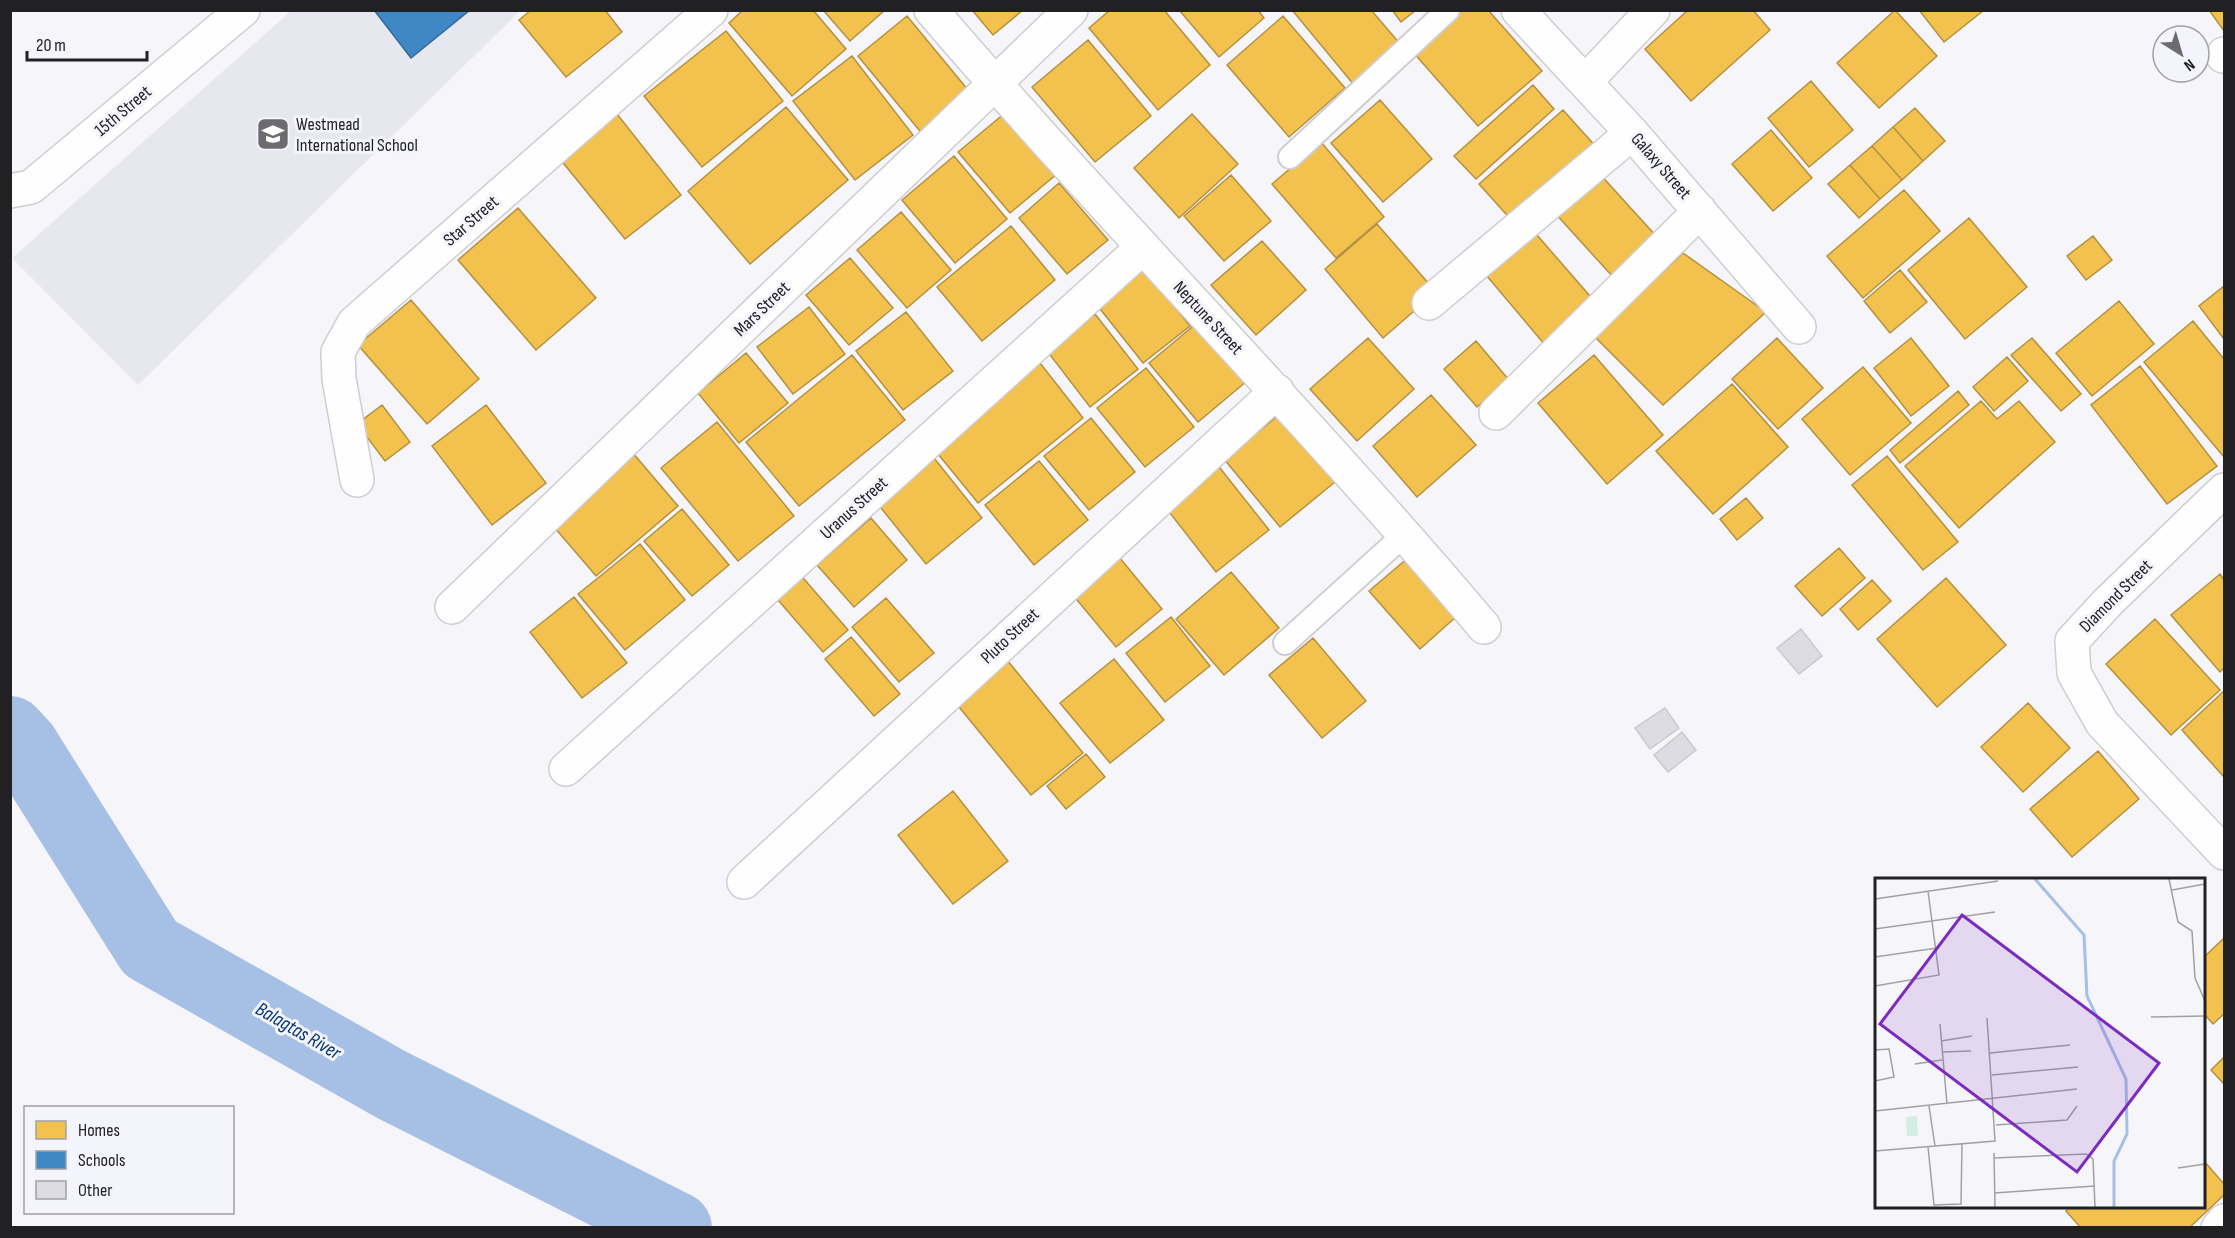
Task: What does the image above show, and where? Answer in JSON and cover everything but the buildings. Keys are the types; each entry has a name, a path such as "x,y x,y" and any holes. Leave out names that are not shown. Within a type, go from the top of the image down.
{"street":[{"name":"15th Street","path":"21,189 243,10"},
{"name":"Star Street","path":"357,480 339,379 338,352 354,323 711,10"},
{"name":"Neptune Street","path":"931,10 995,85 1142,248 1406,534 1484,627"},
{"name":"Mars Street","path":"452,607 1071,10"},
{"name":"Galaxy Street","path":"1518,10 1632,133 1799,327"},
{"path":"1585,82 1653,10"},
{"path":"1429,303 1632,133"},
{"path":"1496,413 1700,211"},
{"name":"Uranus Street","path":"566,769 1142,248"},
{"name":"Pluto Street","path":"744,882 1276,391"},
{"name":"Diamond Street","path":"2224,490 2108,602 2072,641 2074,674 2102,723 2224,853"},
{"path":"2218,1227 2224,1221"}],"lane":[{"path":"1290,157 1448,10"},
{"path":"1285,643 1406,534"}],"shaded area":[{"name":"Westmead International School","path":"291,11 520,11 138,385 12,258"}],"waterway":[{"name":"Balagtas River","path":"10,732 23,746 150,948 392,1085 676,1228"}],"place":[{"name":"Westmead International School","path":"273,134"}]}
